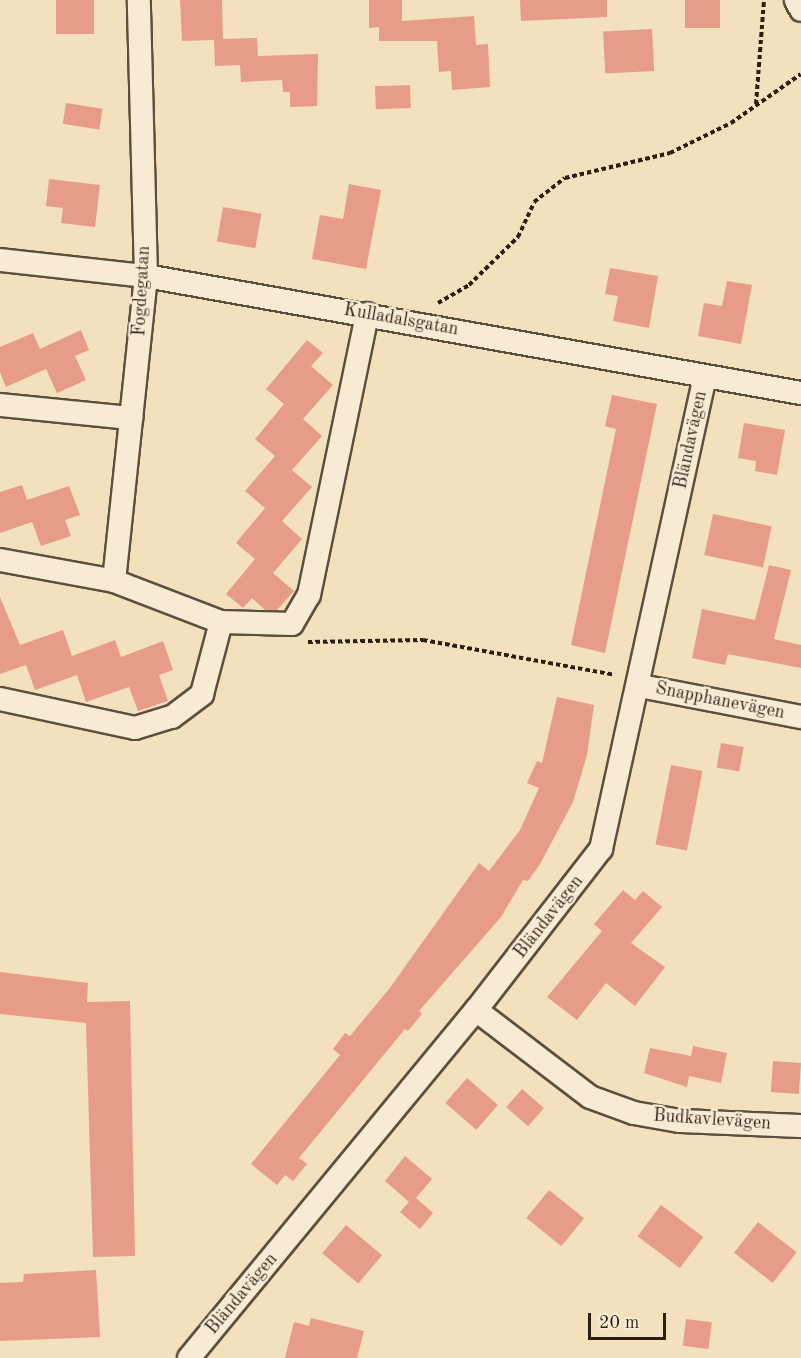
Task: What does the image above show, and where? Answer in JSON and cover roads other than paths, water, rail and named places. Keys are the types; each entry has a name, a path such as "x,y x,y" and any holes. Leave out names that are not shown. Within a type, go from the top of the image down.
{"street":[{"name":"Fogdegatan","path":"114,582 146,276 140,0"},
{"path":"796,0 801,10"},
{"name":"Kulladalsgatan","path":"0,260 146,276 801,393"},
{"path":"0,560 114,582 221,622 292,624 309,595 367,314"},
{"name":"Bländavägen","path":"189,1358 476,1010 601,849 640,683 705,376"},
{"path":"0,405 131,418"},
{"path":"0,699 135,728 172,717 202,694 221,622"},
{"name":"Snapphanevägen","path":"640,683 801,717"},
{"name":"Budkavlevägen","path":"476,1010 590,1096 634,1113 680,1121 801,1126"}]}
